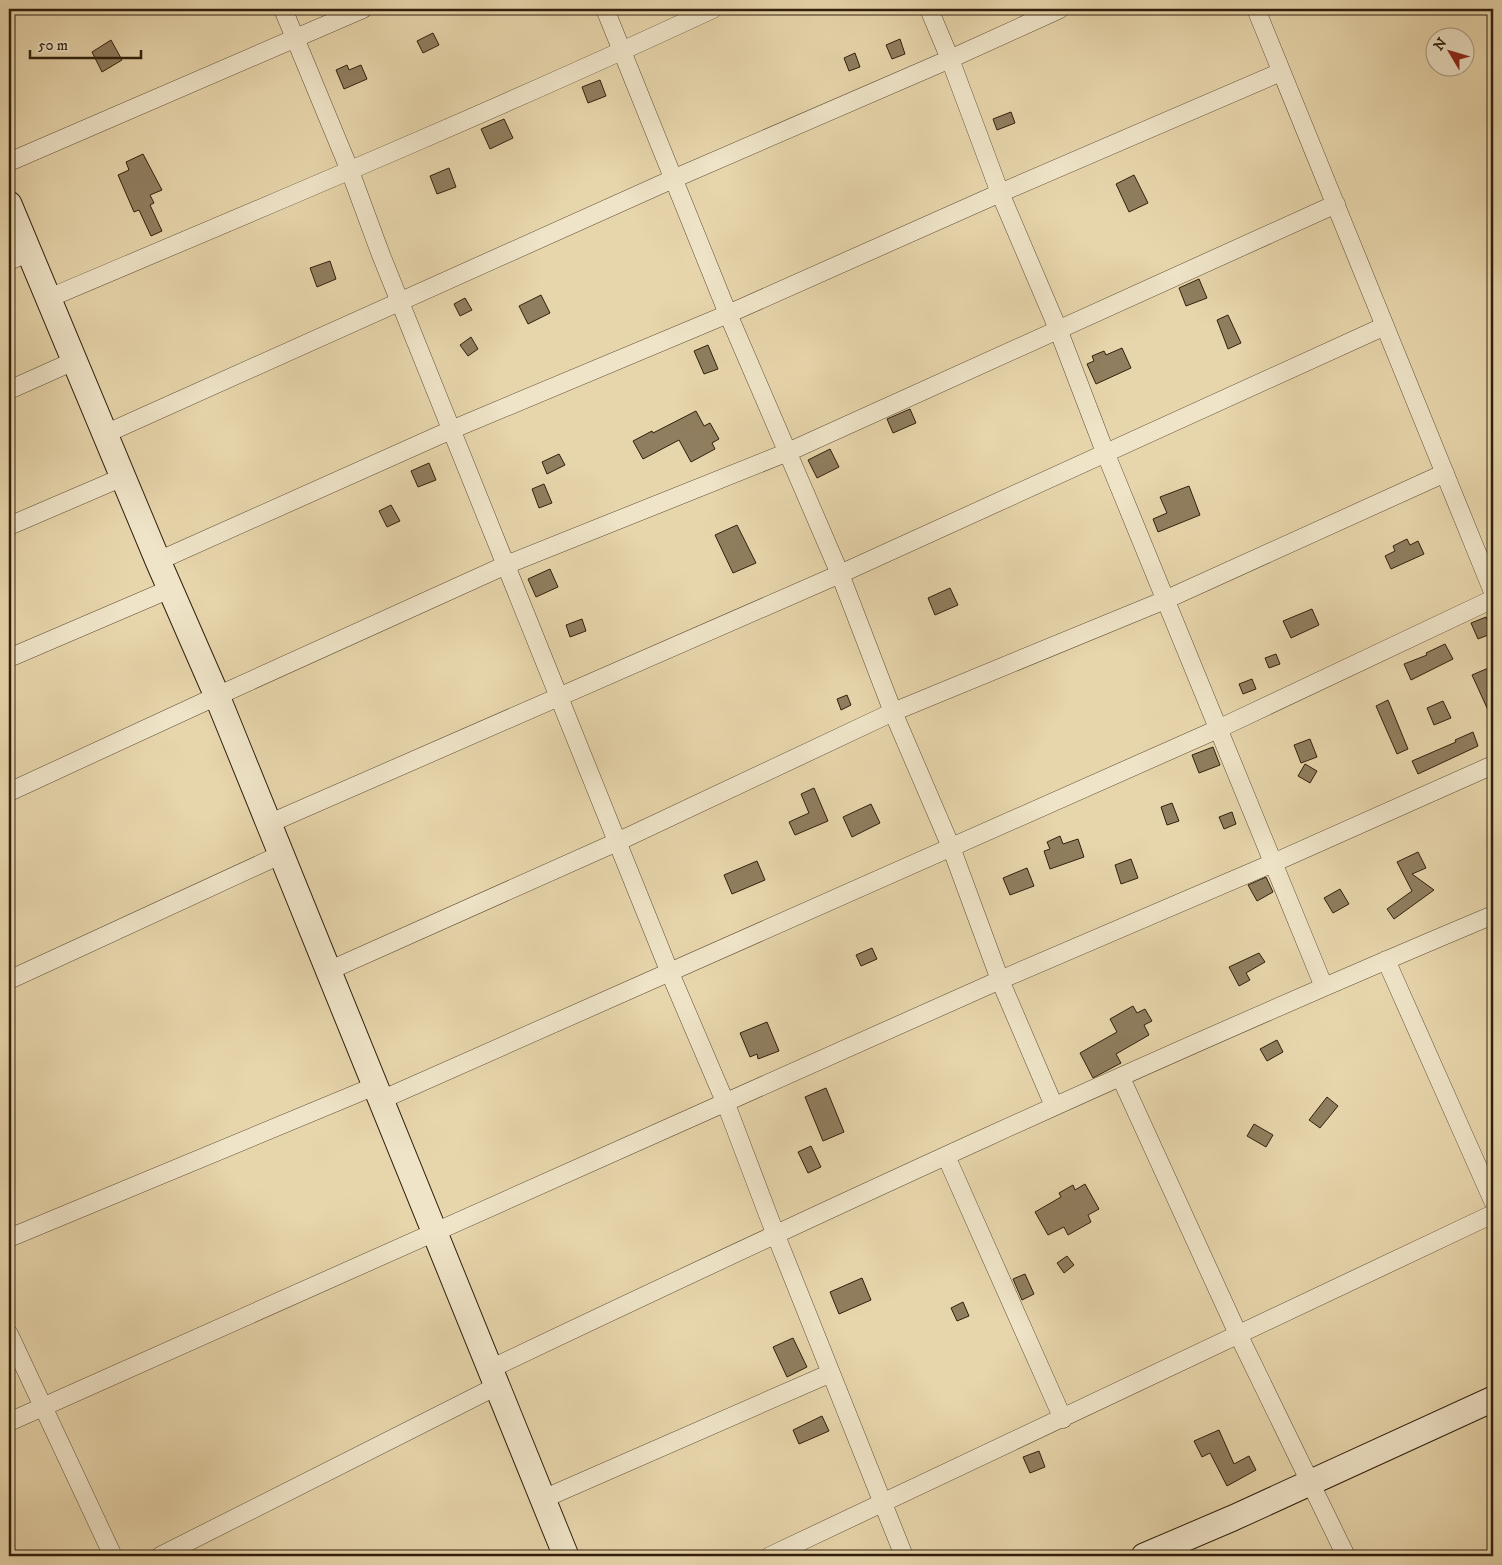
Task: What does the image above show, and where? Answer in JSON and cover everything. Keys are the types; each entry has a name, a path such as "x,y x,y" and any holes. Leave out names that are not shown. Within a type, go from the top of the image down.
{"street":[{"path":"283,9 350,171 451,430 670,973 726,1104 775,1233 904,1556"},
{"path":"9,162 363,9"},
{"path":"605,9 728,314 840,574 950,847 1000,980 1054,1106"},
{"path":"49,298 350,171 623,51 713,9"},
{"path":"929,9 950,59 1000,193 1058,329 1105,452 1324,986"},
{"path":"105,434 673,179 950,59 1060,9"},
{"path":"1256,9 1493,592"},
{"path":"158,561 451,430 728,314 1000,193 1281,72"},
{"path":"9,204 19,257 49,298 158,561 217,696 566,1556"},
{"path":"9,792 506,565 788,452 1336,204"},
{"path":"268,824 840,574 1386,326"},
{"path":"9,390 74,361"},
{"path":"328,971 618,842 894,712 1165,600 1445,473"},
{"path":"9,526 123,477"},
{"path":"9,658 170,589"},
{"path":"9,1238 378,1093 670,973 1218,729 1493,599"},
{"path":"9,1422 726,1104 1000,980 1273,863 1493,765"},
{"path":"9,980 280,855"},
{"path":"160,1556 493,1377 775,1233 1324,986 1493,915"},
{"path":"1386,960 1493,1201"},
{"path":"1121,1078 1238,1334 1346,1556"},
{"path":"946,1156 1063,1419"},
{"path":"770,1556 884,1504 1493,1214"},
{"path":"9,1334 113,1556"},
{"path":"542,1499 831,1374"},
{"path":"1144,1556 1233,1518 1493,1399"}],"building":[{"path":"433,33 439,45 423,53 417,41"},
{"path":"900,39 905,54 892,59 886,45"},
{"path":"111,40 122,60 102,72 92,52"},
{"path":"855,53 860,67 849,71 844,58"},
{"path":"347,65 349,70 361,65 367,79 344,89 336,70"},
{"path":"600,80 606,96 588,103 582,87"},
{"path":"1011,112 1015,123 997,130 993,119"},
{"path":"504,119 513,138 490,149 481,129"},
{"path":"143,154 162,190 150,195 154,203 150,205 162,231 151,236 139,210 134,212 118,175 129,170 126,162"},
{"path":"449,168 456,187 437,194 430,176"},
{"path":"1134,175 1148,203 1129,212 1116,184"},
{"path":"330,261 336,279 317,287 310,268"},
{"path":"1199,279 1207,298 1186,306 1179,288"},
{"path":"541,295 550,313 528,324 519,306"},
{"path":"465,298 472,310 460,316 454,304"},
{"path":"1228,315 1241,343 1228,349 1217,320"},
{"path":"471,337 478,349 468,356 460,345"},
{"path":"708,345 718,369 704,374 694,351"},
{"path":"1122,348 1131,368 1096,384 1087,364 1094,361 1092,356 1104,351 1106,355"},
{"path":"910,409 916,423 893,433 887,419"},
{"path":"696,411 704,426 710,423 719,439 712,443 715,449 691,462 679,440 643,459 633,441"},
{"path":"830,449 839,467 817,478 808,460"},
{"path":"559,454 565,465 547,474 542,462"},
{"path":"429,463 436,480 418,487 411,471"},
{"path":"544,484 552,503 539,508 532,489"},
{"path":"1189,486 1200,515 1158,532 1153,519 1167,513 1160,497"},
{"path":"391,505 400,521 387,527 379,511"},
{"path":"737,525 756,563 733,573 715,535"},
{"path":"1407,539 1410,545 1418,541 1424,554 1391,569 1385,556 1395,551 1393,546"},
{"path":"550,569 558,587 536,597 528,579"},
{"path":"950,588 958,605 935,615 928,598"},
{"path":"1312,609 1319,625 1291,638 1283,621"},
{"path":"1486,617 1493,633 1478,639 1471,623"},
{"path":"582,619 586,631 570,637 566,625"},
{"path":"1445,644 1453,659 1411,680 1404,664 1427,655 1426,653"},
{"path":"1276,654 1280,664 1269,668 1265,658"},
{"path":"1493,666 1493,721 1472,675"},
{"path":"1252,679 1256,689 1243,694 1239,684"},
{"path":"847,695 851,705 841,710 837,699"},
{"path":"1388,700 1408,749 1397,754 1376,706"},
{"path":"1443,701 1451,718 1434,725 1427,708"},
{"path":"1473,732 1478,746 1418,774 1412,761 1456,742 1455,740"},
{"path":"1310,739 1317,757 1301,763 1294,745"},
{"path":"1213,747 1220,765 1199,773 1192,755"},
{"path":"1305,764 1317,771 1310,783 1298,776"},
{"path":"814,788 828,821 795,835 789,822 809,813 801,794"},
{"path":"1172,803 1179,821 1167,825 1161,807"},
{"path":"871,804 880,823 852,837 843,817"},
{"path":"1232,812 1236,824 1224,829 1219,817"},
{"path":"1060,836 1063,844 1078,839 1084,857 1050,869 1044,851 1050,849 1047,842"},
{"path":"1418,852 1426,868 1412,874 1434,890 1394,919 1387,909 1412,891 1397,862"},
{"path":"1131,859 1138,878 1121,884 1115,865"},
{"path":"757,861 765,880 732,894 724,875"},
{"path":"1027,868 1034,886 1010,895 1003,878"},
{"path":"1266,877 1273,892 1257,901 1248,885"},
{"path":"1340,889 1349,904 1333,913 1324,898"},
{"path":"872,948 877,959 861,966 856,955"},
{"path":"1259,953 1265,962 1246,973 1250,980 1239,986 1229,967"},
{"path":"1133,1006 1137,1013 1145,1009 1152,1021 1144,1025 1149,1035 1116,1054 1121,1063 1093,1078 1080,1053 1117,1032 1110,1019"},
{"path":"767,1022 779,1051 758,1059 757,1054 750,1057 740,1033"},
{"path":"1277,1040 1283,1052 1267,1061 1260,1049"},
{"path":"826,1088 844,1132 823,1141 805,1097"},
{"path":"1327,1097 1338,1106 1320,1128 1309,1120"},
{"path":"1254,1124 1273,1135 1266,1147 1247,1136"},
{"path":"811,1146 821,1167 808,1173 798,1152"},
{"path":"1085,1184 1099,1209 1088,1215 1091,1222 1068,1235 1064,1227 1048,1235 1035,1212 1061,1197 1059,1193 1073,1185 1075,1190"},
{"path":"1067,1256 1074,1265 1064,1273 1057,1263"},
{"path":"1025,1274 1034,1294 1022,1300 1013,1279"},
{"path":"862,1278 871,1300 839,1314 830,1292"},
{"path":"963,1302 969,1316 957,1321 951,1308"},
{"path":"793,1338 807,1367 787,1377 773,1347"},
{"path":"822,1416 829,1431 799,1444 793,1430"},
{"path":"1219,1430 1234,1464 1249,1456 1256,1470 1227,1486 1210,1453 1202,1457 1194,1441"},
{"path":"1039,1451 1045,1467 1030,1473 1023,1457"}]}
